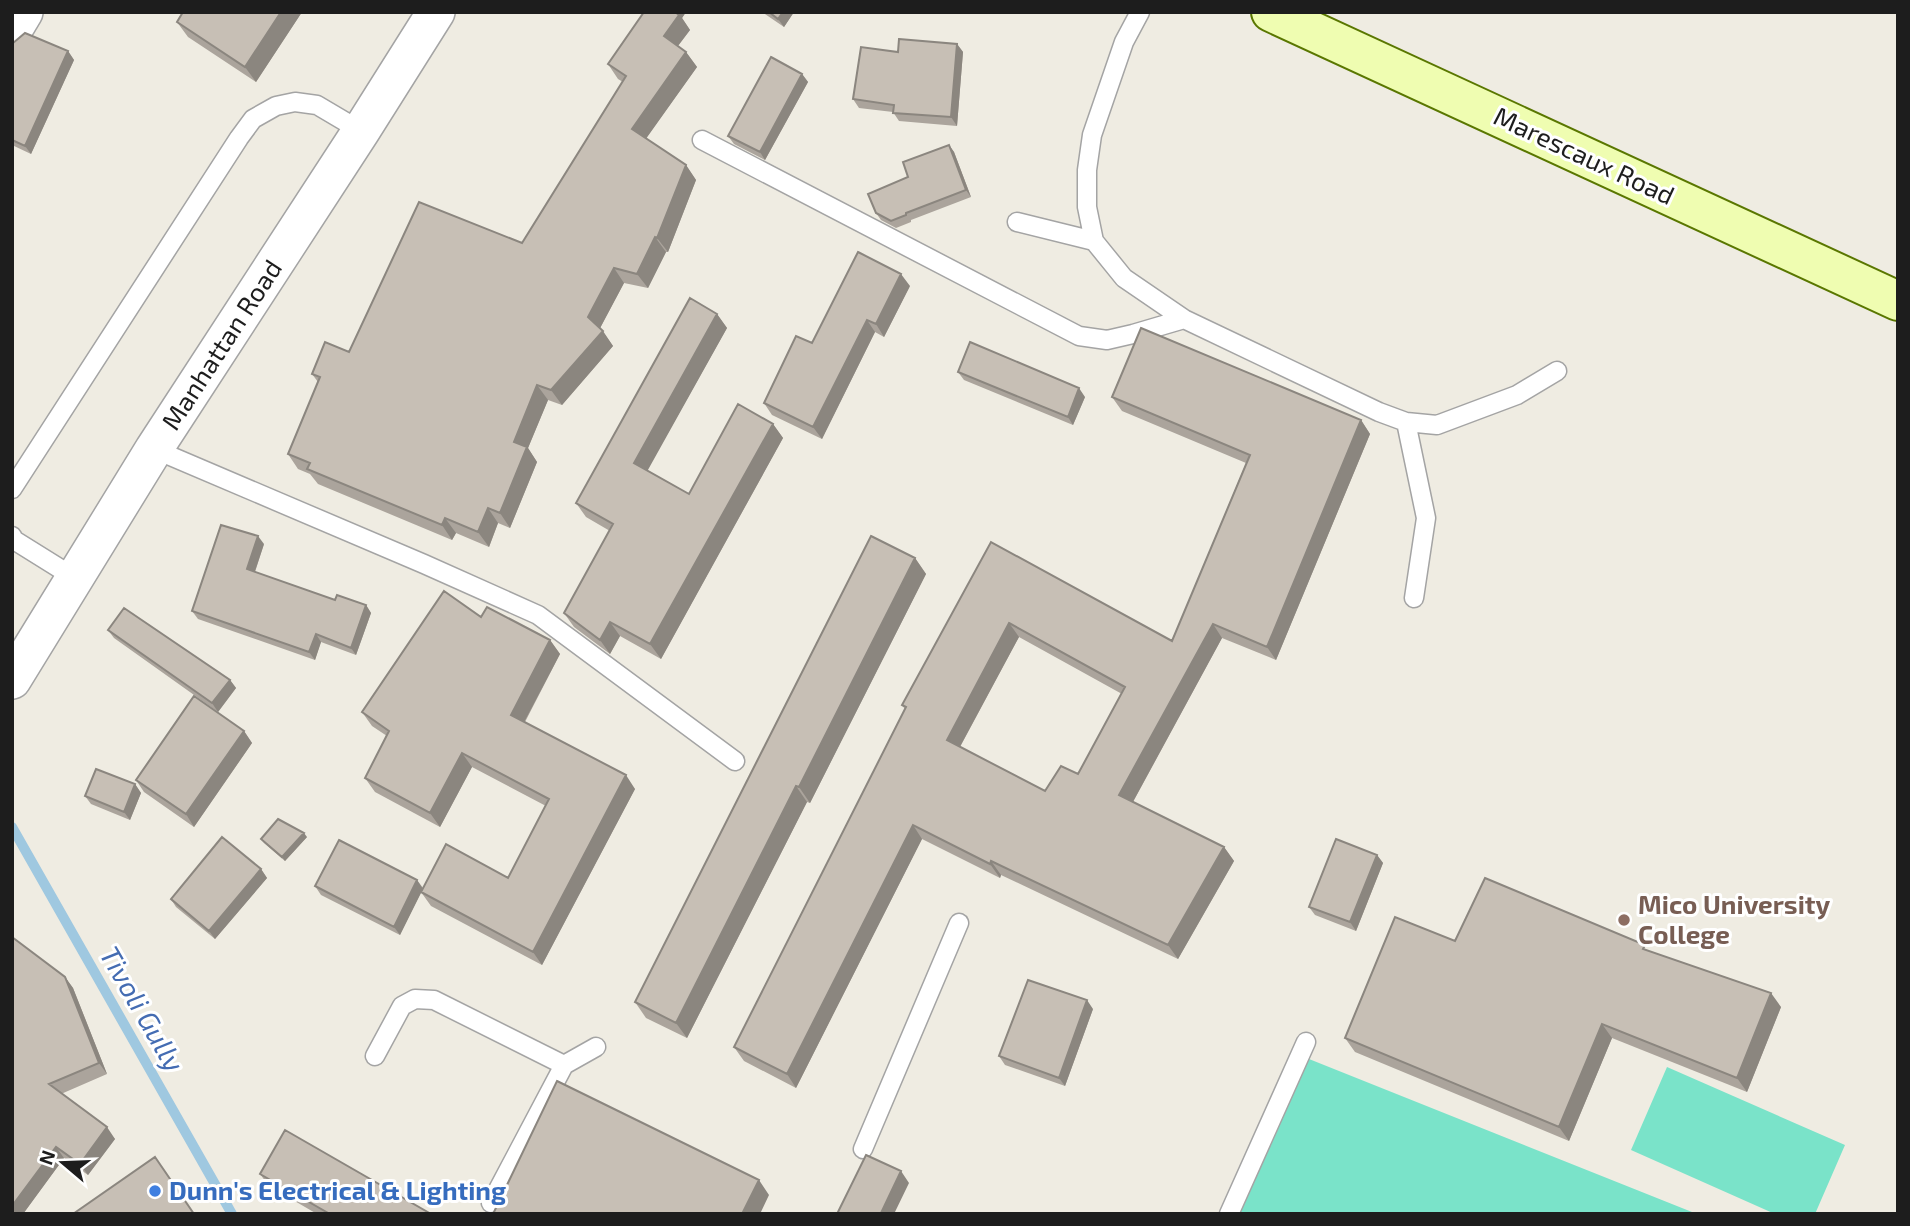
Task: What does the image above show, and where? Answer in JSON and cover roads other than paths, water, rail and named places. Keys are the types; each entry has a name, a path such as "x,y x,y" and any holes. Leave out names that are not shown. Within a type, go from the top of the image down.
{"main road":[{"name":"Marescaux Road","path":"1270,12 1898,301"}],"street":[{"path":"12,32 24,12"},
{"name":"Manhattan Road","path":"12,680 154,449 436,12"}],"lane":[{"path":"1140,12 1124,41 1092,135 1087,170 1087,207 1094,241 1124,278 1184,319 1379,412 1406,422 1437,425 1517,395 1557,371"},
{"path":"12,489 253,119 276,106 295,102 317,105 361,131"},
{"path":"702,140 1079,336 1107,340 1184,319"},
{"path":"1017,222 1094,241"},
{"path":"1406,422 1426,518 1414,598"},
{"path":"154,449 538,615 735,761"},
{"path":"12,536 75,578"},
{"path":"863,1149 959,923"},
{"path":"375,1056 402,1006 415,999 434,1000 564,1065"},
{"path":"1229,1214 1306,1042"},
{"path":"491,1203 564,1065 596,1047"}],"waterway":[{"name":"Tivoli Gully","path":"12,827 232,1214"}],"place":[{"name":"Mico University College","path":"1624,920"},
{"name":"Dunn's Electrical & Lighting","path":"155,1191"}]}
